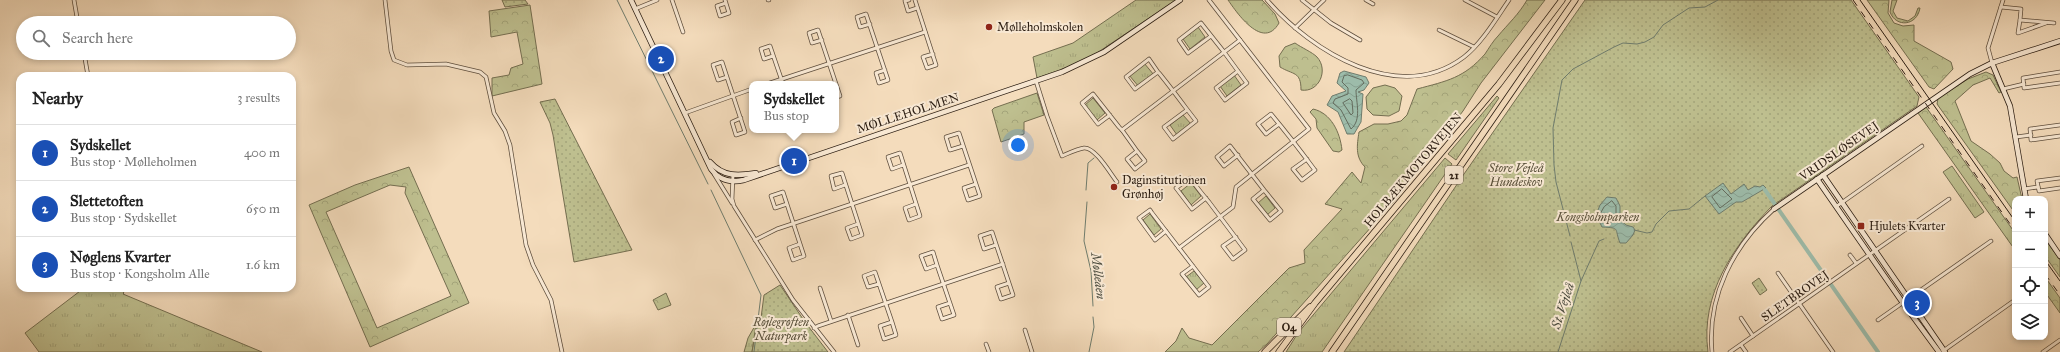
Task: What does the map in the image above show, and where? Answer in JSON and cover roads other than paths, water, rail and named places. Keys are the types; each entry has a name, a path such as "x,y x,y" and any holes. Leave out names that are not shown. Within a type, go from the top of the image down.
{"highway":[{"name":"HOLBÆKMOTORVEJEN","path":"1279,352 1315,303 1489,96 1562,0"},
{"name":"21","path":"1332,352 1575,0"},
{"name":"O4","path":"1265,352 1315,303"}],"street":[{"path":"74,0 77,16"},
{"path":"385,0 391,51 394,60 407,65 446,64 480,72 486,76 494,113 505,131 510,145 529,255 550,300 562,352"},
{"path":"631,0 714,172 789,293 814,328 834,352"},
{"path":"635,9 657,0"},
{"path":"672,0 683,32"},
{"path":"909,0 905,1 908,11 918,8"},
{"path":"915,0 925,32 933,54 936,64 927,68 924,57 933,54"},
{"name":"MØLLEHOLMEN","path":"733,181 744,180 1062,72 1090,60 1180,0"},
{"path":"1179,248 1234,204 1234,192 1236,187 1309,129 1209,0"},
{"path":"1267,0 1295,28 1321,47 1345,61 1366,69 1395,76 1422,76 1435,73 1453,65 1474,48 1509,0"},
{"path":"1302,0 1336,27 1360,40"},
{"path":"1295,28 1324,0"},
{"path":"1366,0 1373,4"},
{"path":"1465,0 1497,17"},
{"path":"2003,0 1988,48 1992,63 2010,106 2025,196"},
{"path":"726,1 729,13 720,16 717,6 726,1"},
{"path":"2002,7 2021,9 2018,33 2048,22"},
{"path":"870,24 860,27 857,17 866,14 870,24 878,48 885,70 888,80 879,83 876,73 885,70"},
{"path":"2020,20 2054,23"},
{"path":"1211,36 1188,53 1178,40 1201,23 1224,52 1247,82 1224,100 1216,88 1238,71"},
{"path":"822,40 812,43 809,33 818,30 822,40 834,81"},
{"path":"1439,30 1474,48"},
{"path":"775,81 925,32"},
{"path":"1122,130 1240,40"},
{"name":"VRIDSLØSEVEJ","path":"1712,352 1711,333 1714,307 1727,268 1746,238 1774,209 1958,81 1992,63 2060,41"},
{"path":"774,56 764,59 761,49 770,46 774,56 781,79"},
{"path":"85,60 87,72"},
{"path":"1158,72 1135,89 1126,77 1149,60 1196,121 1173,139 1164,127 1187,110"},
{"path":"727,77 718,80 713,65 722,62 741,118 745,132 736,135 732,122 741,118"},
{"path":"2060,72 2023,78 2024,88 2060,83"},
{"path":"1036,81 1062,156 1084,148 1089,149 1097,154 1117,182"},
{"path":"2003,89 2024,84"},
{"path":"685,113 749,90"},
{"path":"1110,115 1098,124 1082,103 1094,94 1122,130 1137,150 1145,161 1134,169 1126,158 1137,150"},
{"path":"1279,124 1266,134 1258,124 1272,114 1315,170 1302,180 1293,169 1306,159"},
{"path":"2060,125 2030,129 2031,140 2060,136"},
{"path":"963,146 950,150 946,137 959,133 969,165 976,184 980,196 968,200 964,188 976,184"},
{"path":"2016,137 2031,134"},
{"path":"1238,156 1224,166 1217,156 1230,146 1238,156 1252,174 1281,212 1270,220 1253,199 1264,190"},
{"path":"1837,206 1922,146"},
{"path":"903,165 892,169 888,157 900,153 920,216 909,220 905,208 916,204"},
{"path":"705,154 715,167 733,175 732,199 734,206"},
{"path":"755,240 794,224 851,204 969,165"},
{"path":"714,172 722,179 733,181"},
{"name":"MØLLEHOLMEN","path":"733,175 764,172"},
{"path":"845,185 834,189 830,176 842,173 862,235 851,239 847,228 858,224"},
{"path":"1823,175 1842,203 1902,303 1943,352"},
{"path":"1206,198 1192,209 1176,188 1190,178 1206,198 1220,216 1236,237 1245,250 1233,259 1224,246 1236,237"},
{"path":"2060,178 2037,181 2038,191 2060,188"},
{"path":"1817,179 1909,299 1943,352"},
{"path":"2023,189 2038,186"},
{"path":"787,204 775,208 771,196 783,192 794,224 804,256 793,260 789,248 800,244"},
{"name":"SLETBROVEJ","path":"1730,352 1949,199"},
{"path":"1166,231 1155,240 1139,218 1150,210 1179,248 1193,266 1209,287 1199,295 1182,274 1193,266"},
{"path":"996,245 984,249 980,236 992,232 1002,264 1009,283 1013,295 1001,299 997,287 1009,283"},
{"path":"2048,238 2060,256"},
{"path":"1878,320 1991,241"},
{"path":"937,265 926,269 921,256 933,252 937,265 943,283 950,303 954,315 942,319 938,307 950,303"},
{"path":"1850,255 1856,263"},
{"path":"814,328 848,315 1002,264"},
{"path":"879,284 868,287 864,276 875,272 892,322 896,335 884,339 880,326 892,322"},
{"path":"1778,273 1833,352"},
{"path":"820,288 831,321"},
{"path":"1943,352 2012,302"},
{"path":"848,315 858,345"},
{"path":"1741,318 1753,336"},
{"path":"1025,330 1032,352"},
{"path":"2043,352 2060,340"},
{"path":"986,344 989,352"},
{"path":"1741,345 1746,352"}],"water":[{"path":"1344,71 1366,77 1369,83 1364,90 1358,92 1363,94 1361,122 1354,134 1347,134 1338,112 1327,105 1332,96 1346,91 1337,83 1340,73"},
{"path":"1723,183 1731,194 1744,184 1748,190 1755,186 1760,187 1763,185 1766,188 1742,202 1736,202 1719,214 1705,196"},
{"path":"1607,197 1616,198 1620,206 1620,220 1626,225 1633,227 1635,230 1633,235 1626,243 1620,243 1616,230 1602,227 1596,215 1600,205"}],"waterway":[{"path":"617,0 708,184"},
{"path":"1570,236 1556,182 1554,165 1553,128 1562,80 1573,69 1614,47 1623,43 1637,44 1654,37 1663,25 1689,8 1705,7 1718,0"},
{"path":"1086,190 1088,163 1094,158"},
{"path":"711,190 761,295 754,352"},
{"path":"1765,190 1878,352"},
{"path":"1634,230 1647,233 1652,232 1656,224 1669,211 1689,209 1705,196"},
{"name":"Mølleåen","path":"1087,202 1084,241 1091,271 1093,306"},
{"path":"1581,281 1599,241 1604,239"},
{"name":"St. Vejleå","path":"1558,352 1581,281 1571,242"},
{"name":"Mølleåen","path":"1089,352 1094,327 1093,317"}],"tram line":[{"path":"1860,0 2012,217"},
{"path":"2048,264 2060,281"}],"railway":[{"path":"1853,0 2012,227"},
{"path":"2048,278 2060,295"}],"place":[{"name":"Mølleholmskolen","path":"989,27"},
{"name":"Slettetoften","path":"661,59"},
{"name":"Sydskellet","path":"794,161"},
{"name":"Daginstitutionen Grønhøj","path":"1114,187"},
{"name":"Hjulets Kvarter","path":"1861,226"},
{"name":"Nøglens Kvarter","path":"1917,303"}],"park label":[{"name":"Store Vejleå Hundeskov","path":"1516,175"},
{"name":"Kongsholmparken","path":"1598,217"},
{"name":"Røjlegrøften Naturpark","path":"781,329"}]}
